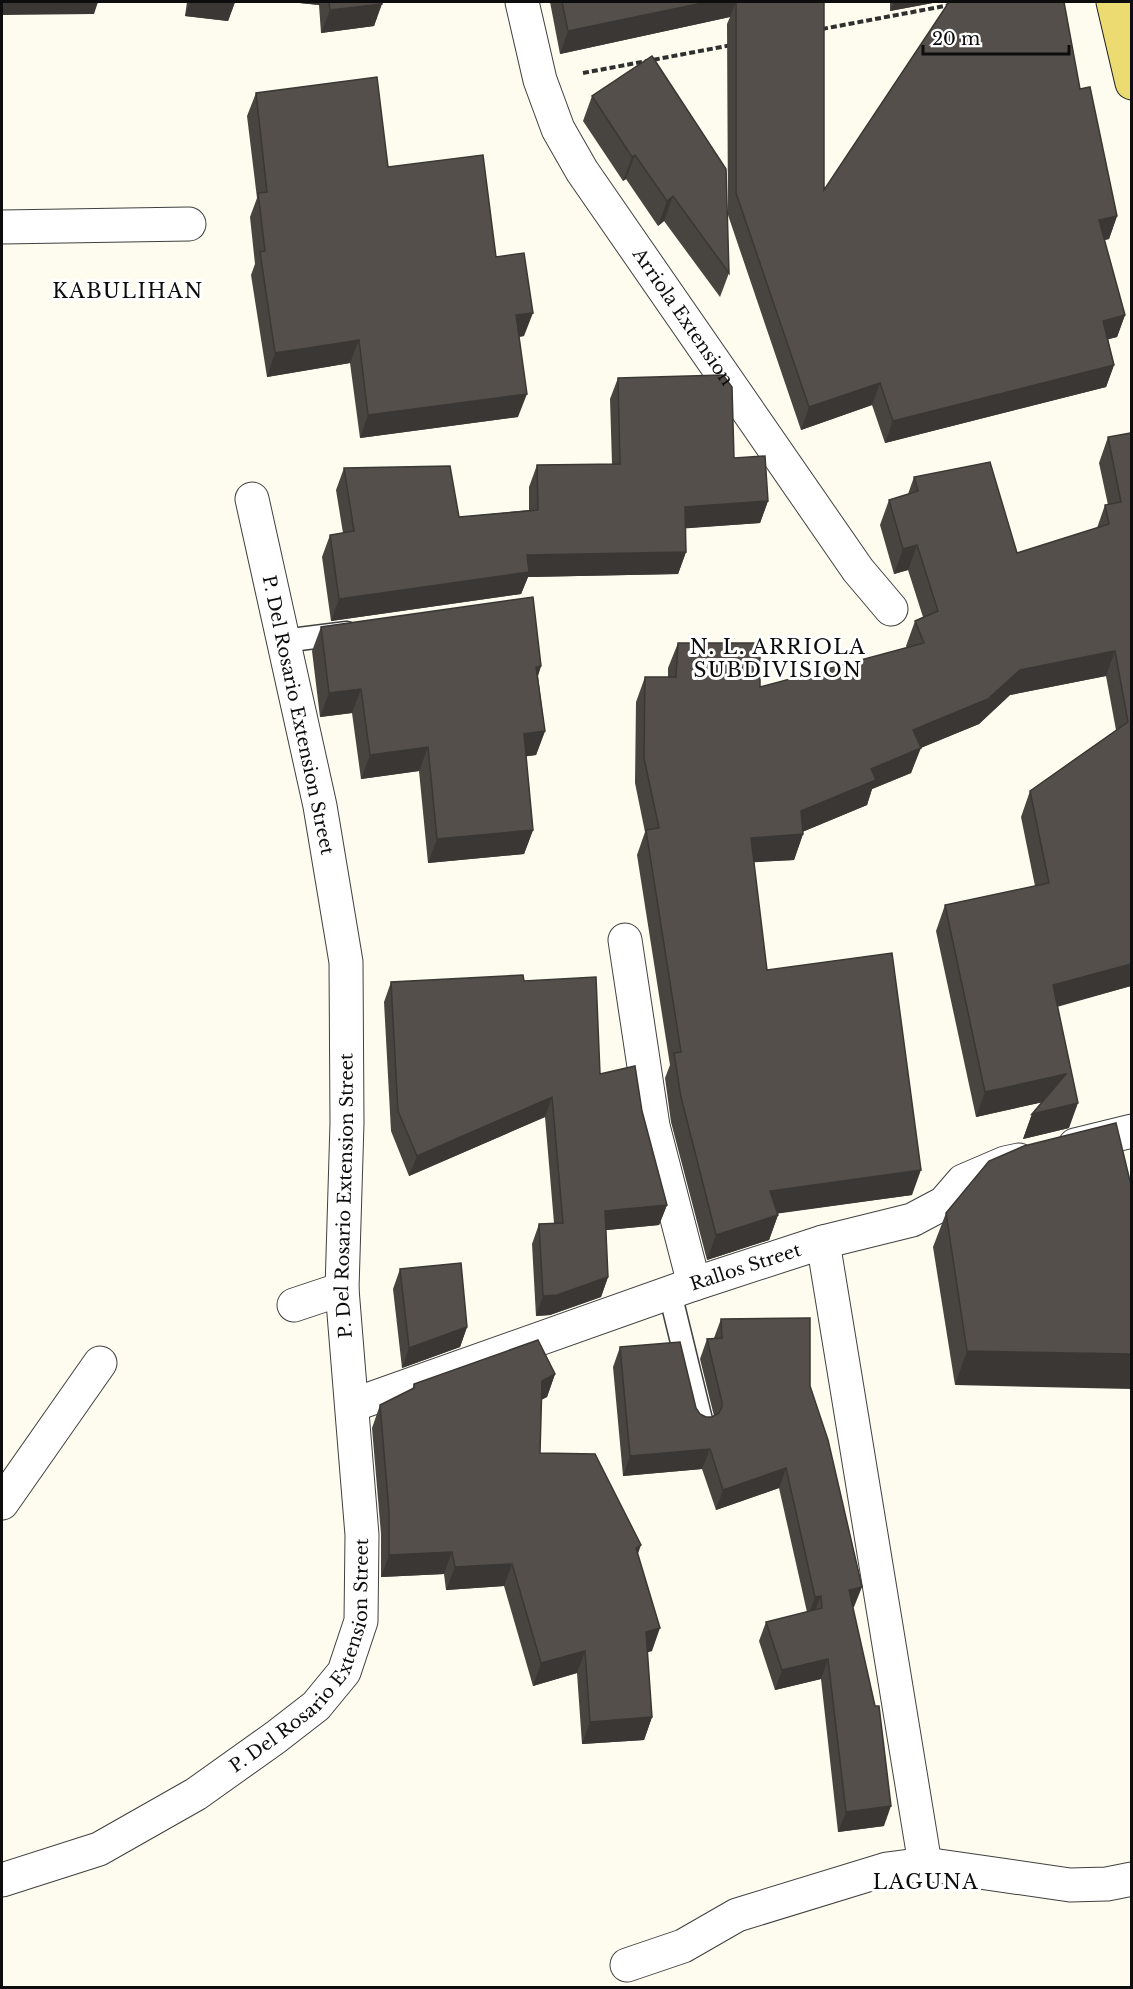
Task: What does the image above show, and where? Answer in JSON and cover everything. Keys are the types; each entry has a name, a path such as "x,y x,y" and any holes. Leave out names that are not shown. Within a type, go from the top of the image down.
{"main road":[{"path":"1113,2 1131,83"}],"street":[{"name":"Arriola Extension","path":"522,2 540,80 558,129 582,171 858,570 891,609"},
{"path":"2,227 189,224"},
{"name":"P. Del Rosario Extension Street","path":"2,1880 99,1849 196,1794 276,1737 316,1706 344,1672 361,1621 362,1535 342,1289 347,1123 346,962 321,806 252,499"},
{"path":"625,940 653,1126 682,1289"},
{"name":"Rallos Street","path":"353,1405 823,1242 912,1220 944,1203 963,1181 1005,1163 1131,1131"},
{"path":"823,1242 924,1864"},
{"path":"294,1305 342,1289"},
{"path":"2,1503 100,1363"},
{"path":"627,1965 682,1946 737,1915 887,1869 924,1864 1070,1884 1107,1884 1131,1879"}],"lane":[{"path":"283,642 364,630"},
{"path":"682,1289 702,1424"}],"path":[{"path":"820,29 959,4"},
{"path":"540,80 738,44"}],"building":[{"path":"329,2 382,2 382,4 330,10"},
{"path":"562,2 707,2 568,31"},
{"path":"736,2 824,2 824,190 949,2 1064,2 1080,89 1090,87 1117,216 1099,220 1125,315 1103,321 1114,365 893,421 880,383 809,407 736,193"},
{"path":"652,56 726,169 729,273 673,196 667,201 635,155 632,157 592,96"},
{"path":"377,77 388,167 483,155 496,257 524,253 533,313 516,315 527,394 368,415 359,340 275,353 260,252 265,251 258,193 267,192 256,93"},
{"path":"723,375 732,387 734,458 765,456 768,501 685,507 686,552 527,555 529,572 339,599 330,535 354,531 344,468 450,466 459,517 538,510 537,465 620,464 618,378"},
{"path":"1131,433 1131,964 1053,985 1078,1103 1032,1114 1066,1074 985,1092 945,905 1049,883 1030,791 1128,722 1115,651 1020,670 988,699 913,730 921,748 871,769 876,780 801,811 803,834 751,838 767,970 892,953 921,1170 770,1191 778,1215 716,1235 681,1097 674,1053 681,1052 646,830 659,828 644,758 645,677 676,677 678,643 760,643 760,687 924,643 915,621 938,611 917,545 903,549 889,500 918,491 914,477 990,462 1017,553 1109,524 1105,505 1121,502 1108,437"},
{"path":"533,597 541,666 536,667 545,731 524,734 533,830 437,839 428,747 370,755 361,689 329,693 321,627"},
{"path":"523,975 524,981 596,977 600,1074 635,1066 642,1111 667,1205 605,1211 608,1277 557,1295 543,1296 539,1224 563,1223 552,1097 417,1156 398,1111 391,982"},
{"path":"1116,1123 1131,1185 1131,1354 967,1351 946,1213 989,1161 1024,1146"},
{"path":"461,1263 467,1327 409,1348 400,1269"},
{"path":"810,1318 810,1386 828,1440 862,1587 849,1590 875,1706 879,1706 891,1806 846,1812 828,1659 782,1670 766,1622 822,1608 821,1596 815,1597 786,1468 723,1490 710,1449 630,1456 620,1347 680,1342 696,1408 700,1414 712,1417 719,1413 722,1402 707,1339 722,1338 721,1319"},
{"path":"538,1340 555,1374 542,1381 540,1453 595,1454 641,1545 636,1548 660,1628 646,1632 652,1717 590,1722 585,1651 541,1663 512,1564 455,1567 452,1552 389,1555 389,1511 380,1405 414,1388 414,1384"}],"district":[{"name":"KABULIHAN","path":"128,291"},
{"name":"N. L. ARRIOLA SUBDIVISION","path":"778,658"},
{"name":"LAGUNA","path":"926,1882"}]}
